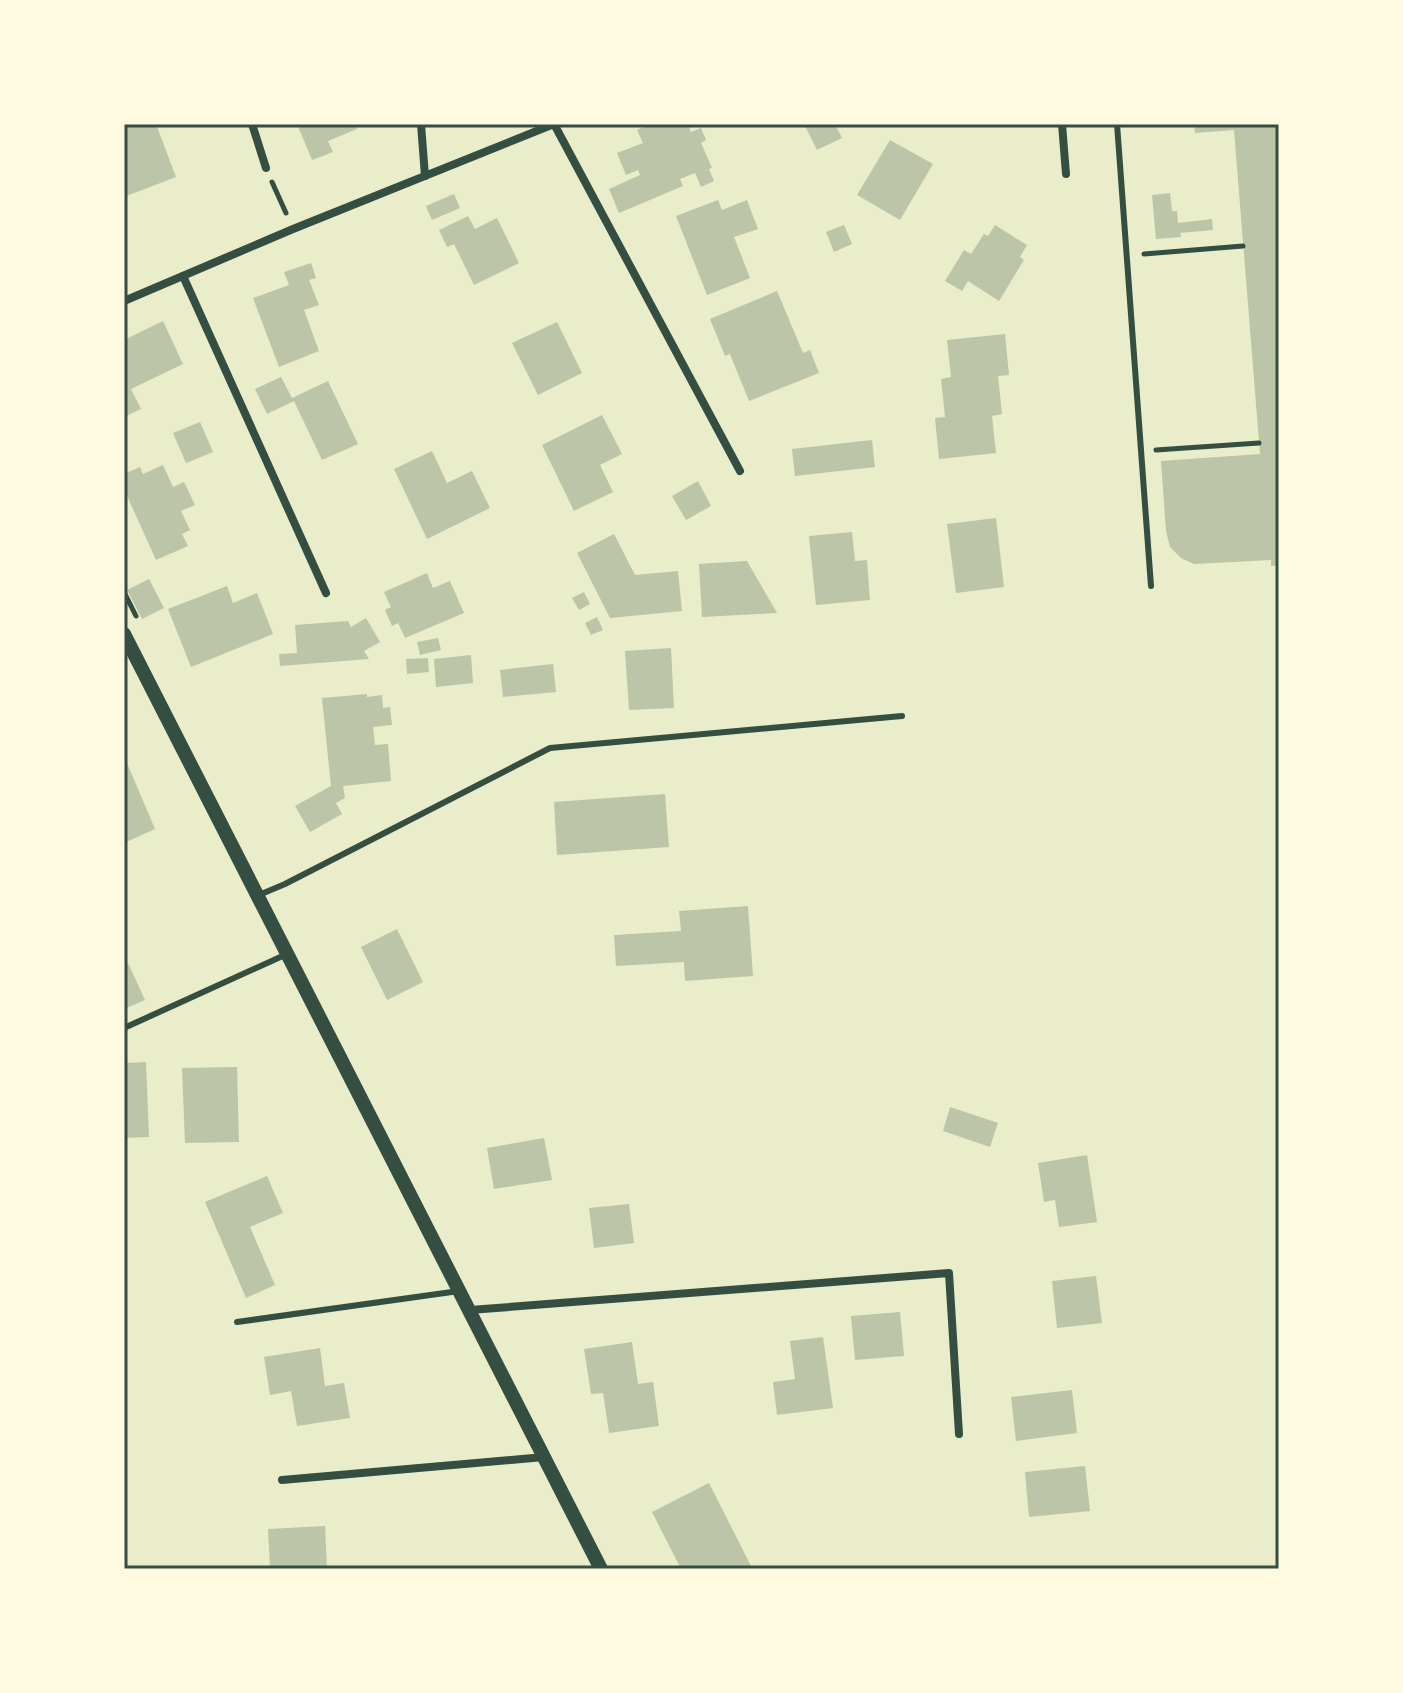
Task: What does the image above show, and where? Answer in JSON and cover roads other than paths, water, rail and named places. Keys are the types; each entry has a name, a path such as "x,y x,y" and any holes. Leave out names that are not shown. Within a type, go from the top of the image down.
{"street":[{"path":"252,124 266,168"},
{"path":"421,124 425,176"},
{"path":"124,301 554,124 740,471"},
{"path":"1062,124 1066,174"},
{"path":"183,276 326,593"},
{"path":"124,634 601,1569"},
{"path":"470,1310 949,1273 959,1434"},
{"path":"282,1480 544,1457"}],"lane":[{"path":"1117,124 1151,586"},
{"path":"257,895 285,884 550,748 902,716"},
{"path":"124,1028 287,954"},
{"path":"237,1322 460,1291"}]}
